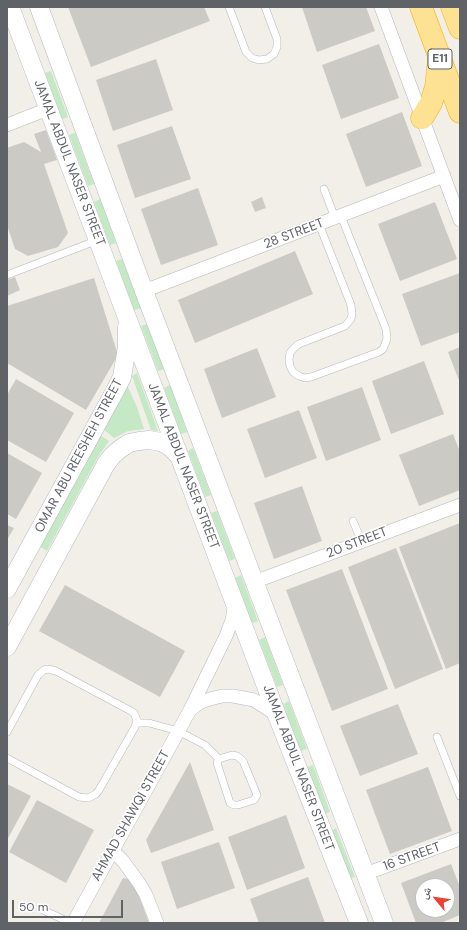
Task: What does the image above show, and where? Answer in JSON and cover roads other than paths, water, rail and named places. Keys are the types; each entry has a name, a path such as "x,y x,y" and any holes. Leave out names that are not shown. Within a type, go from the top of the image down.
{"highway":[{"name":"E11","path":"421,7 460,112"},
{"path":"452,7 460,28"},
{"path":"422,118 431,103 436,87 439,55"}],"street":[{"name":"JAMAL ABDUL NASER STREET","path":"10,7 278,718 360,921"},
{"name":"JAMAL ABDUL NASER STREET","path":"39,7 144,291 384,923"},
{"path":"381,7 460,220"},
{"path":"7,125 48,109"},
{"name":"28 STREET","path":"144,291 444,176"},
{"name":"OMAR ABU REESHEH STREET","path":"7,589 122,377 127,347 126,316"},
{"path":"7,647 106,464 112,456 129,444 149,440 161,442 170,447 179,456"},
{"name":"20 STREET","path":"254,582 460,505"},
{"path":"7,624 34,576 32,565 24,559"},
{"name":"AHMAD SHAWQI STREET","path":"72,923 190,710 226,636 232,620 235,604"},
{"path":"190,710 200,703 210,699 222,696 233,696 254,700 271,711 278,718"},
{"name":"16 STREET","path":"365,874 460,839"},
{"path":"113,851 123,860 140,883 157,923"}],"lane":[{"path":"229,7 246,52 252,58 260,60 267,59 274,54 277,47 277,39 265,7"},
{"path":"319,224 351,305 352,314 351,319 345,326 299,344 290,353 290,366 299,376 305,378 379,352 383,349 387,339 386,329 338,217 324,189"},
{"path":"7,275 98,240"},
{"path":"353,521 362,542"},
{"path":"7,732 38,675 44,670 48,669 56,671 131,711 136,716 137,723 99,790 96,794 88,798 79,797 7,758"},
{"path":"137,723 149,723 178,731 205,745 219,759"},
{"path":"437,737 460,796"},
{"path":"232,755 241,759 256,793 254,800 238,806 230,802 217,765 219,759 232,755"},
{"path":"43,910 72,923"}]}
